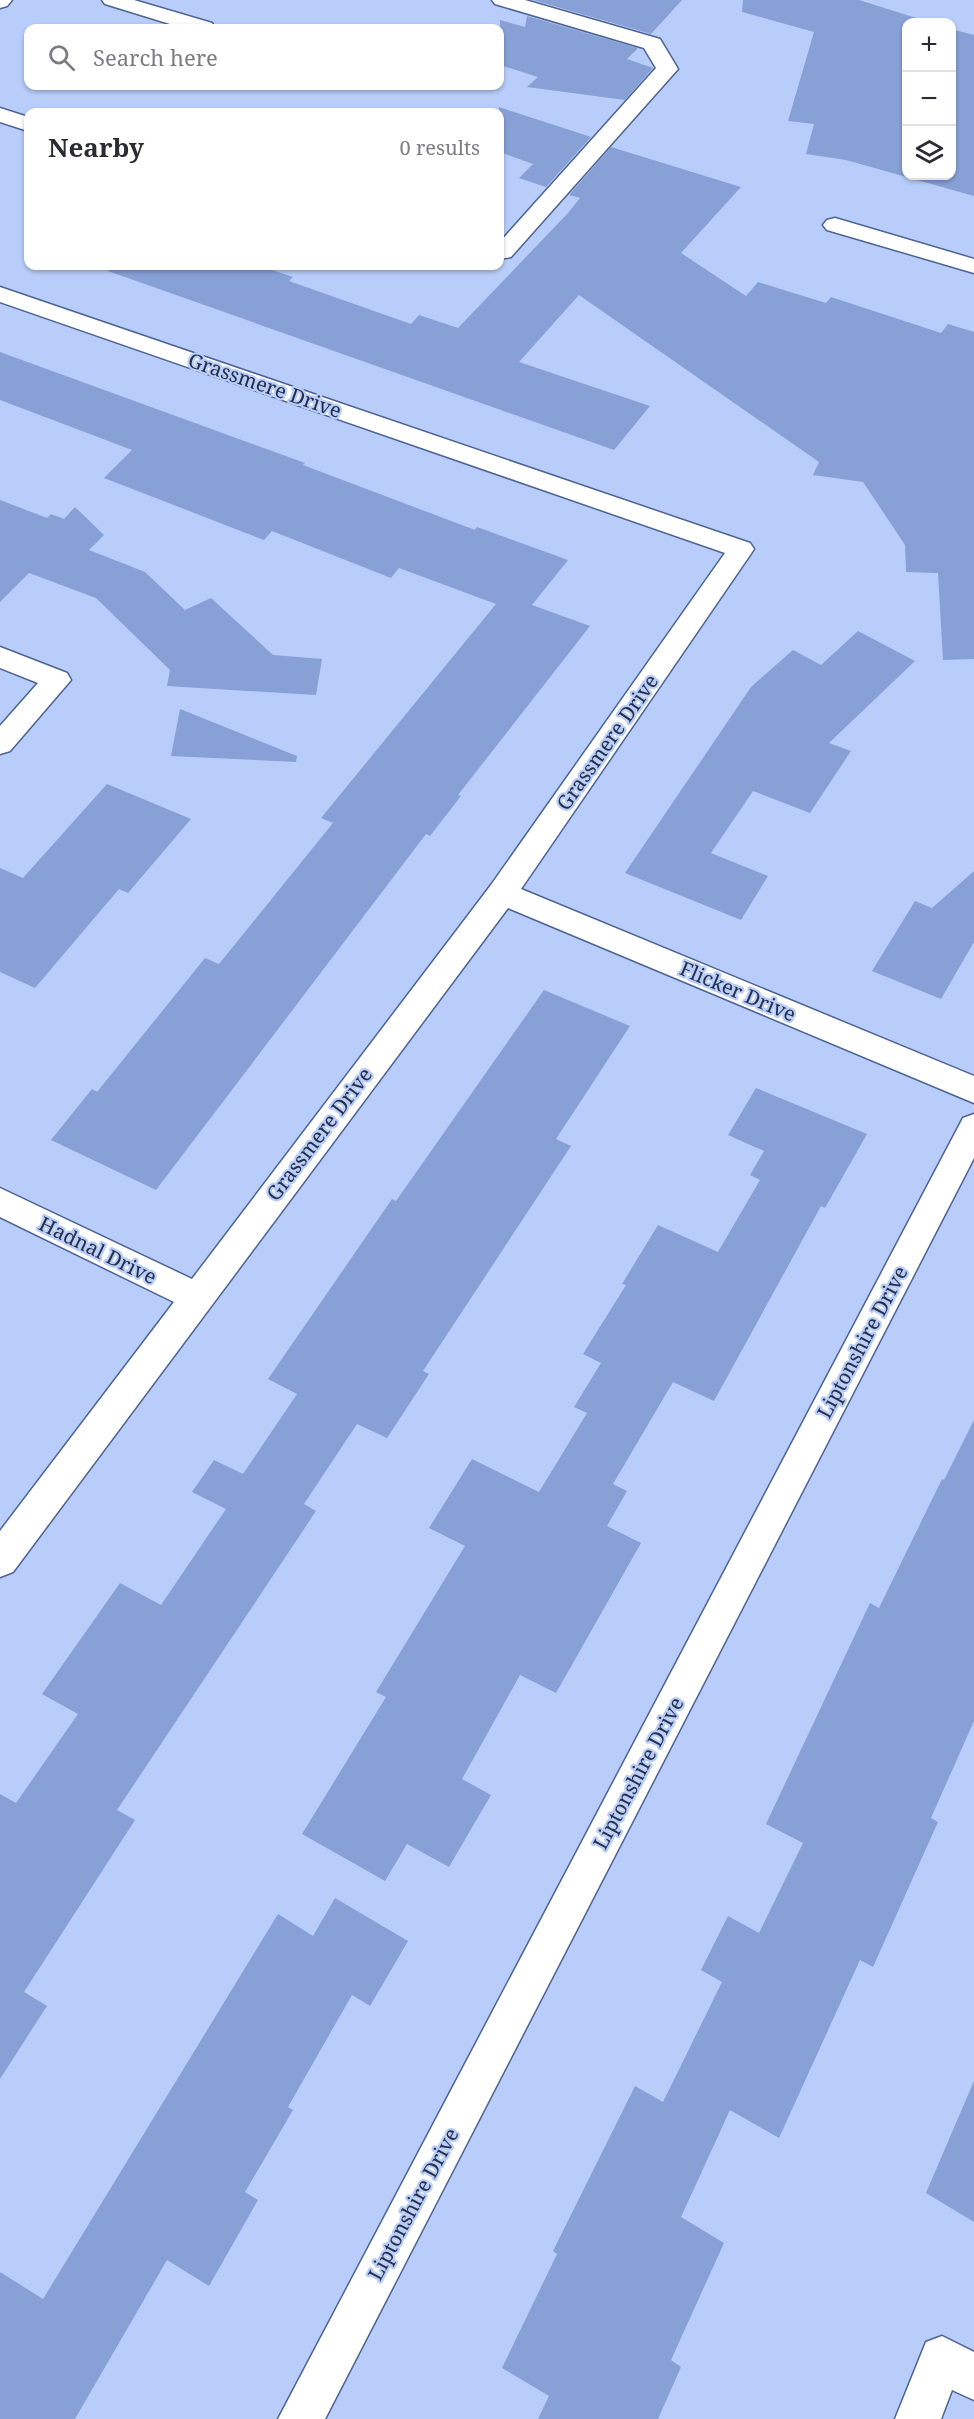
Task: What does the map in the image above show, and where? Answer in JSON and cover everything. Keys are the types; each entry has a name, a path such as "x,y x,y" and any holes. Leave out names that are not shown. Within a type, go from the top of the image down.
{"street":[{"path":"112,0 191,24"},
{"path":"502,0 652,44 667,69 504,251"},
{"path":"0,114 24,123"},
{"path":"835,225 974,266"},
{"name":"Grassmere Drive","path":"0,294 741,549 502,893 0,1560"},
{"path":"0,657 57,680 0,744"},
{"name":"Flicker Drive","path":"502,893 974,1090"},
{"name":"Liptonshire Drive","path":"302,2419 974,1127"},
{"name":"Hadnal Drive","path":"0,1202 196,1297"},
{"path":"918,2419 942,2358 974,2378"}],"building":[{"path":"533,0 682,0 651,34"},
{"path":"743,0 859,0 916,18 902,18 902,176 846,160 806,154 814,124 788,121 814,32 742,12"},
{"path":"527,16 638,48 627,59 653,68 625,100 527,87 538,77 504,66 504,24 500,24 500,20 525,27"},
{"path":"956,30 974,35 974,196 917,180 956,180"},
{"path":"504,109 591,137 546,187 519,178 533,164 504,153"},
{"path":"611,147 741,187 681,253 746,296 758,282 826,303 831,297 941,333 948,324 974,332 974,659 943,660 938,573 906,572 905,545 863,482 813,475 819,462 579,295 519,362 650,406 614,450 108,271 272,270 293,277 289,281 411,324 419,315 458,328 580,198 569,195"},
{"path":"0,352 305,463 303,465 475,530 477,527 568,560 532,605 590,626 458,795 461,796 430,836 426,834 156,1190 51,1140 92,1089 97,1092 205,958 219,964 333,823 321,818 496,604 399,568 391,578 272,531 264,540 104,478 132,450 0,400"},
{"path":"0,500 47,518 51,514 64,519 75,507 104,535 89,550 145,572 185,610 211,598 273,655 322,659 316,695 167,686 170,670 96,598 29,573 0,602"},
{"path":"858,631 915,661 829,743 851,751 810,813 753,791 711,853 768,876 741,920 625,873 751,687 793,650 821,665"},
{"path":"180,709 297,756 296,762 171,756"},
{"path":"107,784 191,819 128,893 119,889 35,988 0,972 0,868 23,878"},
{"path":"974,871 974,942 941,999 872,971 915,901 932,908"},
{"path":"544,990 630,1026 556,1139 571,1146 423,1371 429,1374 387,1438 357,1424 304,1504 316,1511 117,1810 135,1820 24,1992 47,2006 0,2079 0,1794 16,1803 78,1714 42,1694 120,1583 161,1605 226,1509 192,1492 214,1460 243,1474 297,1394 268,1379 392,1199 396,1201"},
{"path":"756,1088 867,1134 825,1208 821,1206 714,1401 673,1382 613,1484 627,1491 607,1526 641,1543 556,1693 520,1675 462,1779 491,1795 449,1867 407,1844 385,1881 302,1834 386,1697 376,1692 465,1546 429,1528 472,1459 539,1492 587,1413 574,1407 601,1363 583,1354 626,1285 622,1284 658,1225 718,1252 760,1180 750,1175 764,1151 728,1135"},
{"path":"974,1420 974,1721 931,1818 938,1822 873,1967 860,1960 779,2138 730,2110 681,2217 724,2243 671,2360 681,2367 658,2419 538,2419 549,2396 502,2368 557,2254 553,2251 635,2086 663,2102 722,1982 701,1970 728,1916 759,1933 803,1843 766,1824 870,1603 879,1608 942,1479 944,1480"},
{"path":"335,1898 408,1941 370,2006 352,1995 288,2107 293,2110 245,2192 258,2200 209,2286 167,2260 75,2419 0,2419 0,2272 43,2299 278,1914 313,1936"},
{"path":"974,2081 974,2222 926,2193"}]}
